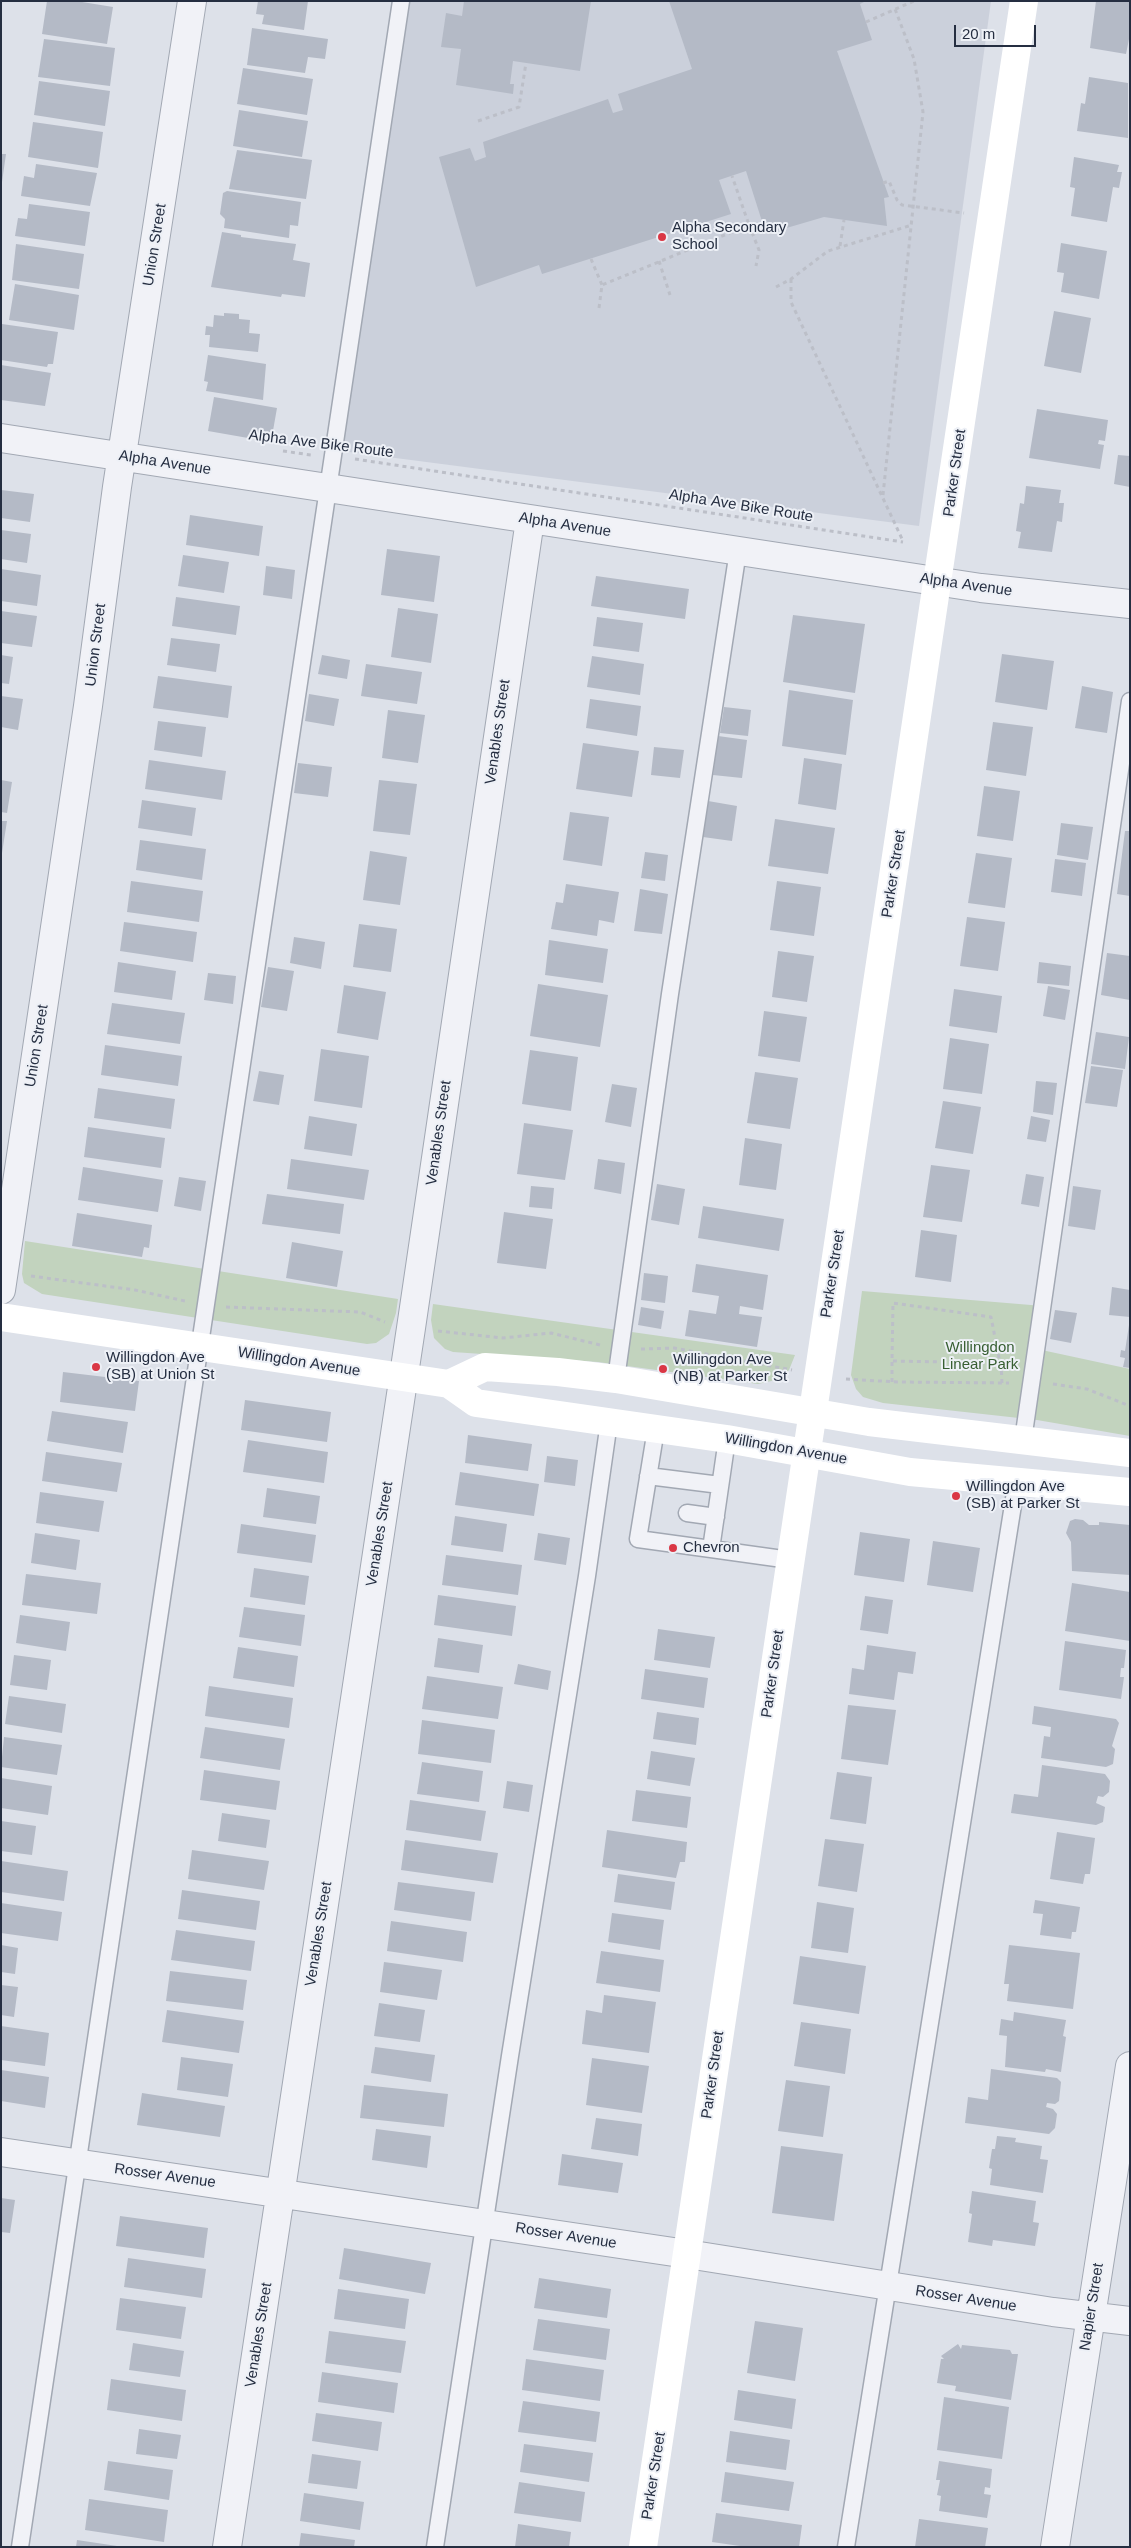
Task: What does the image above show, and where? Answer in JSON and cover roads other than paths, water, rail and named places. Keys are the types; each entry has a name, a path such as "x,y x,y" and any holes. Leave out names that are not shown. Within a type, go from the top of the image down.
{"street":[{"name":"Union Street","path":"1,1290 88,706 123,456 192,1"},
{"name":"Parker Street","path":"643,2547 812,1411 939,581 1024,1"},
{"name":"Alpha Avenue","path":"1,438 980,588 1130,604"},
{"name":"Venables Street","path":"227,2547 530,520"},
{"name":"Willingdon Avenue","path":"1,1317 449,1384 476,1403 728,1439 910,1472 1017,1480 1130,1492"},
{"path":"449,1384 485,1367 616,1379 869,1422 1130,1454"},
{"name":"Napier Street","path":"1055,2547 1130,2066"},
{"name":"Rosser Avenue","path":"1,2152 280,2192 886,2286 1130,2321"}],"lane":[{"path":"20,2547 198,1347 329,489 401,1"},
{"path":"616,1379 670,994 738,551"},
{"path":"1023,1440 1130,701"},
{"path":"435,2547 587,1576 609,1422"},
{"path":"656,1429 648,1476 648,1508 638,1539 790,1560"},
{"path":"711,1549 728,1439"},
{"path":"648,1476 720,1485"},
{"path":"846,2547 886,2286 1017,1480"},
{"path":"687,1513 716,1517"}],"place":[{"name":"Alpha Secondary School","path":"662,237"},
{"name":"Willingdon Ave (SB) at Union St","path":"96,1367"},
{"name":"Willingdon Ave (NB) at Parker St","path":"663,1369"},
{"name":"Willingdon Ave (SB) at Parker St","path":"956,1496"},
{"name":"Chevron","path":"673,1548"}],"park label":[{"name":"Willingdon Linear Park","path":"980,1356"}]}
